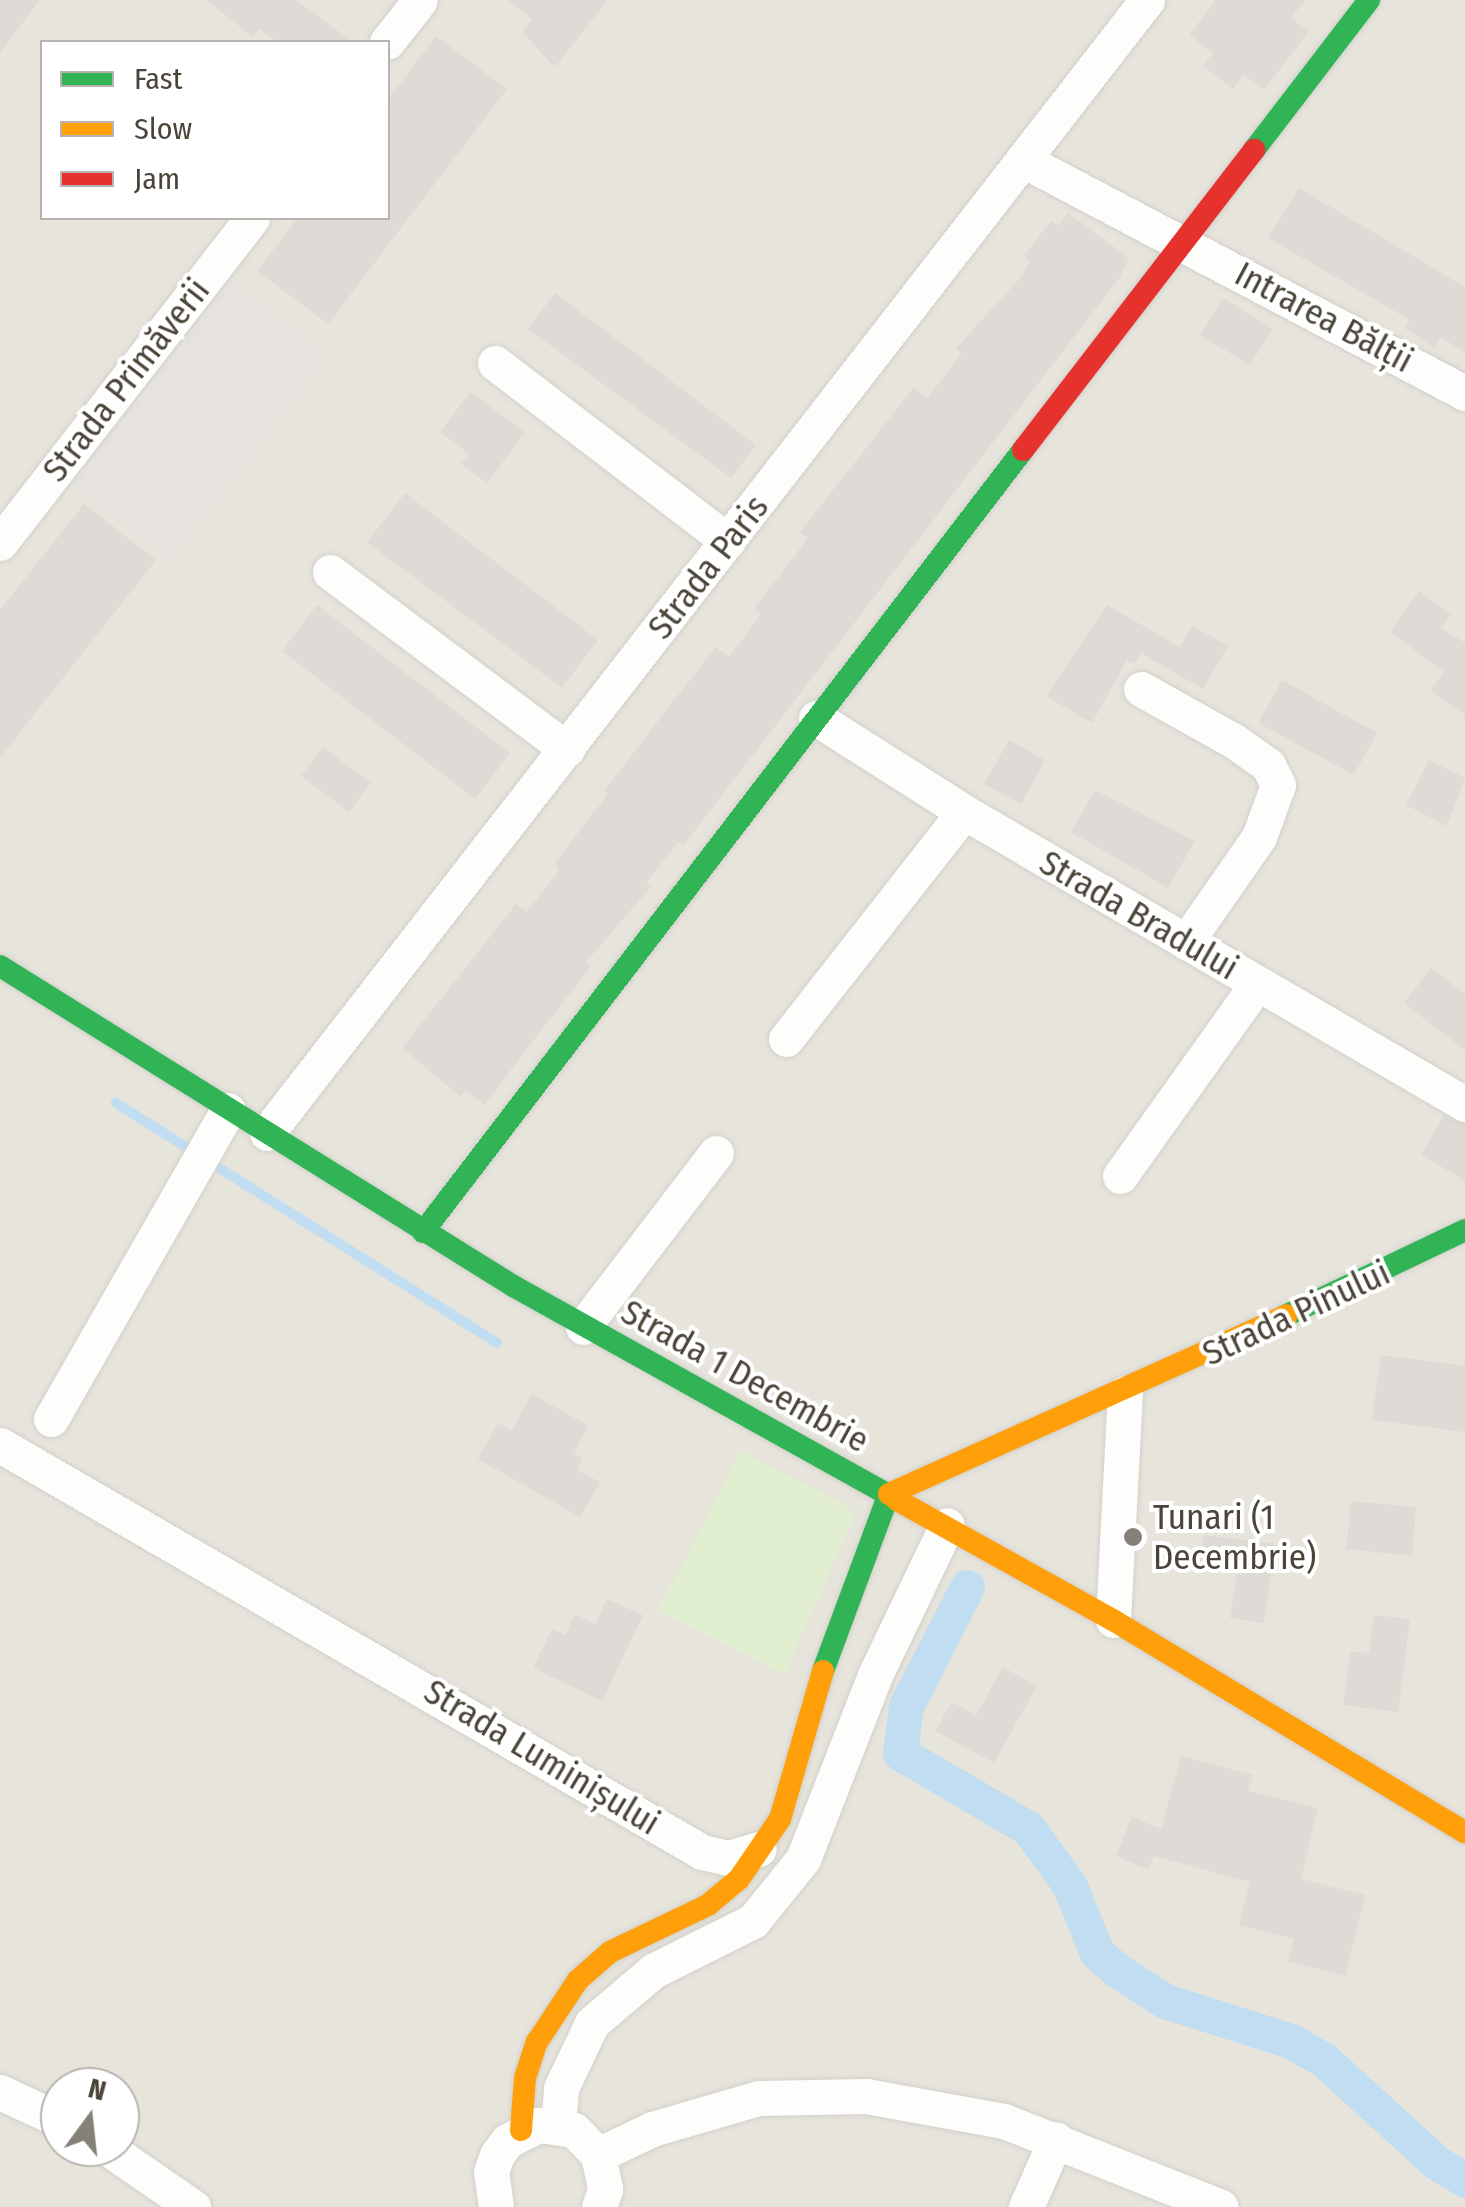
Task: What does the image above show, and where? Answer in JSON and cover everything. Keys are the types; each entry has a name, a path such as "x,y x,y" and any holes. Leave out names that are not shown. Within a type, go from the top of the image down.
{"street":[{"path":"389,40 420,0"},
{"name":"Strada Paris","path":"268,1133 1147,0"},
{"path":"422,1232 1370,0"},
{"name":"Intrarea Bălții","path":"1023,160 1465,393"},
{"name":"Strada Primăverii","path":"0,543 250,220"},
{"path":"495,363 728,541"},
{"path":"330,572 568,749"},
{"path":"1141,689 1234,741 1268,765 1278,785 1258,837 1186,942"},
{"name":"Strada Bradului","path":"816,718 964,812 1465,1104"},
{"path":"786,1039 964,812"},
{"name":"Strada 1 Decembrie","path":"0,966 220,1125 268,1133 422,1232 582,1327 946,1525 1465,1832"},
{"path":"1120,1176 1257,984"},
{"path":"50,1419 220,1125"},
{"path":"582,1327 716,1153"},
{"name":"Strada Pinului","path":"889,1494 1125,1393 1465,1230"},
{"path":"1112,1620 1125,1393"},
{"name":"Strada Luminișului","path":"0,1445 702,1852 728,1858 759,1850"},
{"path":"522,2130 523,2091 537,2042 578,1980 610,1952 708,1905 759,1850 786,1803 850,1584 889,1494"},
{"path":"558,2125 561,2088 592,2023 654,1971 753,1920 803,1859 883,1657 946,1525"},
{"path":"0,2092 40,2111"},
{"path":"598,2155 703,2112 813,2095 917,2100 1056,2140 1221,2207"},
{"path":"496,2207 491,2172 507,2141 522,2130 558,2125 588,2141 598,2155 605,2188 599,2207"},
{"path":"1026,2207 1056,2140"},
{"path":"126,2167 155,2195 193,2207"}],"shaded area":[{"path":"0,0 1465,0 1465,2207 0,2207"},
{"path":"224,275 330,355 172,563 66,483"}],"green space":[{"path":"741,1450 856,1512 784,1675 658,1611"}],"building":[{"path":"0,0 40,0 0,53"},
{"path":"206,0 296,0 350,40 275,40 259,29 253,37"},
{"path":"508,0 608,0 555,67 522,32 532,19"},
{"path":"1216,0 1305,0 1291,18 1309,31 1264,90 1244,75 1233,89 1203,66 1213,53 1189,35"},
{"path":"436,36 507,89 328,324 257,271 296,220 390,220 390,97"},
{"path":"1299,188 1465,287 1465,353 1441,337 1434,348 1405,328 1410,320 1268,238"},
{"path":"1068,213 1129,258 1120,277 683,846 678,842 646,883 651,887 586,962 591,966 484,1105 466,1091 461,1097 402,1048 516,904 527,912 560,869 554,864 608,794 604,791 671,704 716,647 729,657 761,614 754,609 808,538 800,532 914,387 927,398 962,353 956,348 1022,276 1030,261 1024,255 1051,221 1058,226"},
{"path":"555,293 756,445 731,478 528,329"},
{"path":"1223,298 1273,329 1250,365 1200,335"},
{"path":"470,392 525,432 487,483 461,464 469,454 440,432"},
{"path":"405,493 598,640 562,688 367,542"},
{"path":"84,504 156,560 0,758 0,610"},
{"path":"1419,591 1451,615 1441,628 1465,643 1465,715 1430,690 1444,672 1390,631"},
{"path":"317,605 510,753 475,799 282,651"},
{"path":"1107,605 1180,647 1192,626 1228,646 1203,689 1141,653 1134,664 1127,660 1092,723 1046,696"},
{"path":"1282,680 1377,733 1354,775 1258,723"},
{"path":"1009,740 1045,760 1021,804 984,784"},
{"path":"323,747 371,783 349,812 301,776"},
{"path":"1429,760 1465,778 1447,826 1406,805"},
{"path":"1095,790 1195,841 1168,888 1071,832"},
{"path":"1431,968 1465,994 1465,1050 1404,1003"},
{"path":"1444,1116 1465,1125 1465,1181 1421,1154"},
{"path":"1381,1355 1465,1366 1465,1432 1372,1420"},
{"path":"532,1394 589,1426 574,1453 583,1458 577,1470 600,1482 580,1517 478,1459 498,1423 511,1431"},
{"path":"1351,1501 1416,1507 1412,1556 1346,1549"},
{"path":"1204,1535 1275,1544 1264,1623 1230,1618 1237,1574 1199,1569"},
{"path":"607,1599 643,1615 602,1701 533,1668 552,1629 565,1635 575,1614 595,1624"},
{"path":"1374,1615 1410,1619 1398,1712 1343,1705 1350,1651 1369,1653"},
{"path":"1003,1667 1037,1686 994,1763 935,1731 952,1702 976,1715"},
{"path":"1181,1756 1253,1775 1248,1791 1318,1808 1301,1879 1365,1895 1345,1976 1288,1961 1294,1939 1239,1925 1250,1882 1154,1856 1148,1870 1116,1856 1132,1817 1161,1829"}],"waterway":[{"path":"116,1103 497,1343"},
{"path":"967,1587 906,1706 900,1753 1028,1828 1070,1886 1097,1953 1120,1972 1165,2001 1291,2041 1324,2060 1437,2163 1465,2180"}],"traffic: fast":[{"path":"1254,150 1369,0"},
{"path":"423,1232 1023,450"},
{"path":"0,966 515,1287 897,1500"},
{"path":"1287,1315 1465,1230"},
{"path":"823,1671 889,1494"}],"traffic: slow":[{"path":"889,1494 1287,1315"},
{"path":"897,1500 1113,1620 1465,1832"},
{"path":"521,2130 525,2078 537,2042 578,1980 610,1952 708,1905 739,1879 780,1819 823,1671"}],"traffic: jam":[{"path":"1023,450 1254,150"}],"place":[{"name":"Tunari (1 Decembrie)","path":"1133,1537"}]}
